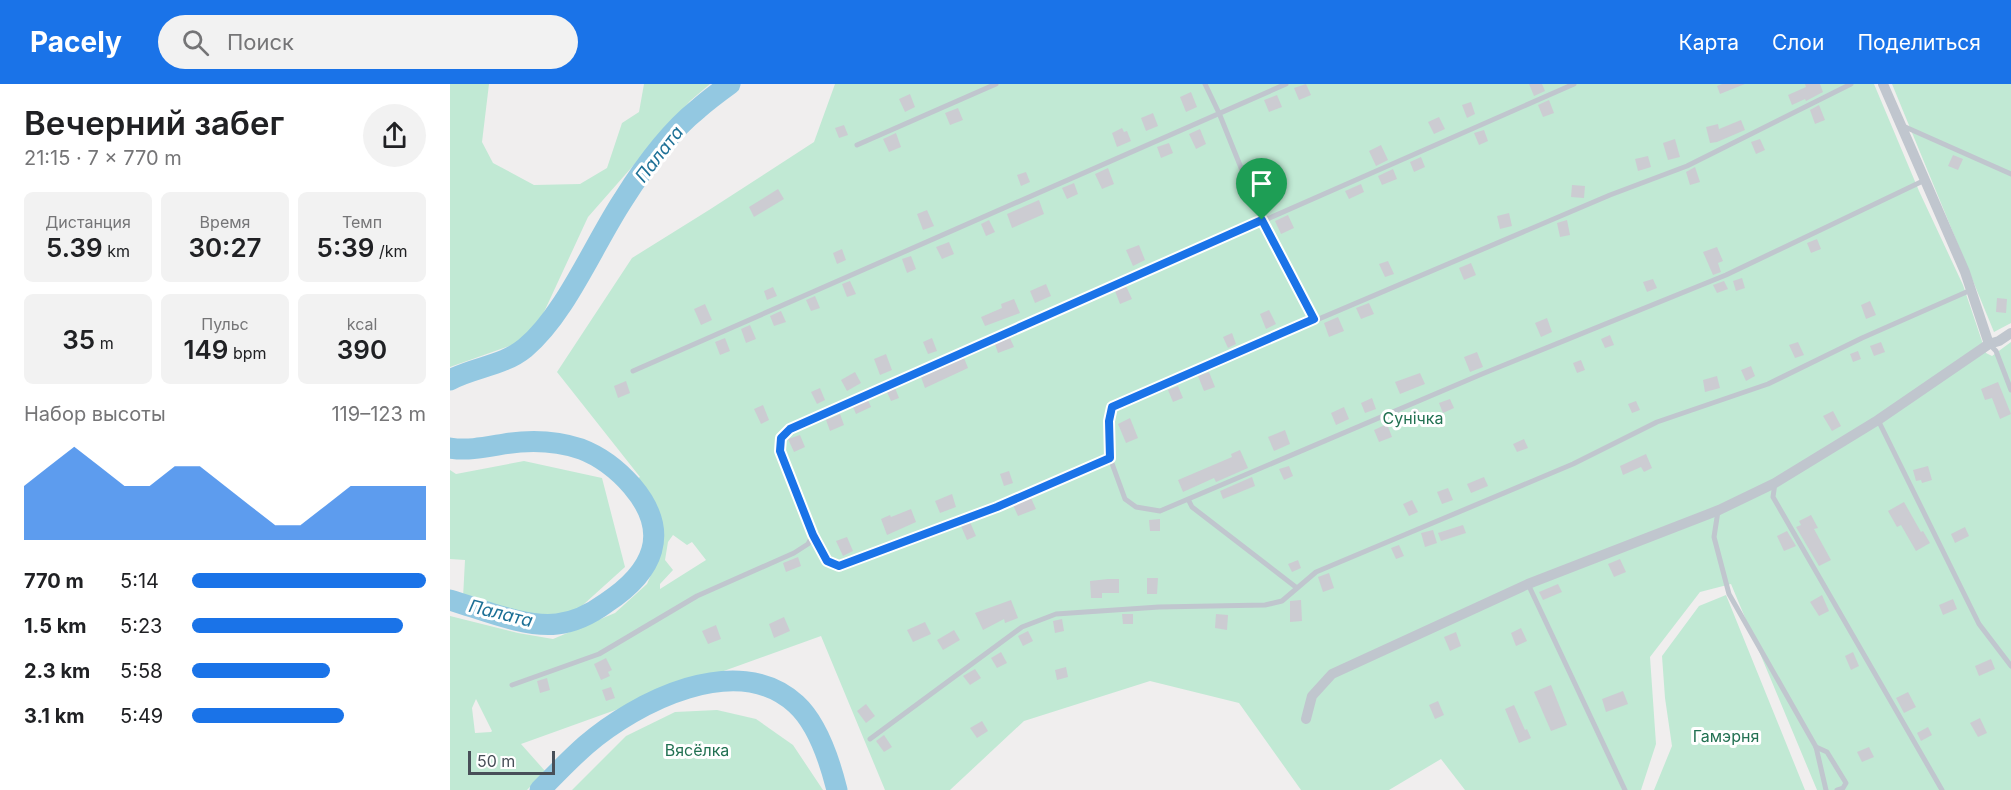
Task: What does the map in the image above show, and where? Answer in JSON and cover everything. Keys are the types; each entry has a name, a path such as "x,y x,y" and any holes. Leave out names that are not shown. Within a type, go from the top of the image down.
{"street":[{"path":"1883,84 1965,272 1989,344"},
{"path":"1306,719 1312,696 1332,674 1528,584 1719,510 1775,483 1878,420 1989,344 2011,333"}],"lane":[{"path":"857,145 996,84"},
{"path":"1205,84 1262,220 1314,319"},
{"path":"633,371 1286,84"},
{"path":"1110,458 997,507 839,566 827,561 813,535 780,451 781,438 790,429 1574,84"},
{"path":"1851,84 1687,166 1610,195 1544,225 1314,319 1112,407 1109,421 1110,458 1125,499 1136,507 1160,511 1189,501 1482,374 1726,275 1925,180"},
{"path":"1901,125 2011,174"},
{"path":"870,739 1022,627 1056,614 1159,607 1265,605 1282,601 1316,572 1574,464 1657,422 1768,384 1863,338 1971,290"},
{"path":"1989,344 1996,351 2011,390"},
{"path":"1878,420 1979,624 2011,666"},
{"path":"1775,483 1773,497 1942,790"},
{"path":"1189,501 1192,507 1297,588"},
{"path":"1719,510 1714,537 1729,594 1816,747 1826,790"},
{"path":"512,685 599,654 697,596 794,553 808,544 813,535"},
{"path":"1528,584 1625,790"},
{"path":"1816,747 1827,752 1846,783 1843,788 1837,790"}],"green space":[{"path":"450,84 489,84 482,142 493,163 534,185 580,184 607,168 622,123 639,112 644,84 710,84 690,101 588,217 532,338 450,367"},
{"name":"Сунічка","path":"835,84 1874,84 1919,191 1963,285 1986,353 1992,356 2011,342 2011,790 1817,790 1731,584 1700,592 1650,657 1656,744 1641,790 1465,790 1441,759 1389,790 1301,790 1239,703 1150,681 1024,721 950,790 885,790 821,636 521,744 545,771 527,790 450,790 450,616 553,639 615,613 647,584 658,559 661,529 656,509 635,480 640,477 557,372 632,258 814,142","holes":["673,535 687,545 692,542 706,560 660,589 660,584 673,570 665,560 668,542","476,699 492,731 491,732 475,733 472,708"]},
{"path":"1892,84 2011,84 2011,323 1994,332"},
{"path":"524,461 602,478 625,567 563,623 463,598 465,560 450,559 450,470 456,474"},
{"name":"Гамэрня","path":"1726,595 1805,790 1654,790 1672,746 1662,656 1699,606"},
{"name":"Вясёлка","path":"717,710 756,719 793,745 823,790 572,790 626,736 675,712"}],"building":[{"path":"1306,84 1311,95 1299,100 1294,88"},
{"path":"1529,84 1542,84 1545,91 1534,96"},
{"path":"1745,84 1720,94 1717,86"},
{"path":"1805,84 1820,84 1823,92 1792,105 1788,95 1806,87"},
{"path":"1191,92 1197,107 1186,112 1180,97"},
{"path":"910,94 915,107 905,112 899,99"},
{"path":"1277,95 1282,107 1269,112 1264,100"},
{"path":"1549,100 1554,113 1543,117 1538,105"},
{"path":"1471,102 1475,114 1467,118 1462,105"},
{"path":"1819,105 1825,120 1815,124 1810,110"},
{"path":"958,108 963,120 950,125 945,113"},
{"path":"1153,113 1158,126 1146,131 1141,118"},
{"path":"1439,117 1445,129 1434,134 1428,122"},
{"path":"1741,120 1745,130 1710,143 1706,127 1718,124 1719,129"},
{"path":"844,125 848,135 839,138 835,128"},
{"path":"1122,128 1124,132 1127,131 1131,141 1117,147 1112,133"},
{"path":"1200,129 1206,144 1196,149 1189,134"},
{"path":"1484,130 1488,141 1479,145 1474,133"},
{"path":"896,133 901,147 889,152 883,139"},
{"path":"1675,139 1680,157 1668,160 1663,143"},
{"path":"1760,139 1765,150 1756,154 1751,142"},
{"path":"1169,143 1173,153 1161,158 1157,147"},
{"path":"1381,145 1388,160 1376,166 1369,151"},
{"path":"1953,155 1963,159 1958,170 1948,166"},
{"path":"1648,156 1651,167 1638,171 1635,159"},
{"path":"1421,157 1425,167 1414,172 1410,162"},
{"path":"1695,167 1700,182 1690,185 1686,172"},
{"path":"1108,168 1114,184 1102,189 1095,174"},
{"path":"1393,169 1397,179 1382,185 1378,176"},
{"path":"1026,172 1030,182 1021,186 1017,175"},
{"path":"1074,183 1078,194 1067,199 1062,188"},
{"path":"1361,184 1364,192 1349,199 1345,191"},
{"path":"1572,185 1585,186 1584,198 1571,197"},
{"path":"778,189 784,199 754,217 749,207"},
{"path":"1039,200 1044,214 1012,228 1007,214"},
{"path":"927,210 934,226 923,230 917,214"},
{"path":"1509,213 1512,226 1500,229 1497,216"},
{"path":"1288,215 1294,228 1281,234 1275,221"},
{"path":"989,220 995,232 986,236 981,224"},
{"path":"1567,220 1570,235 1560,237 1557,223"},
{"path":"1817,239 1821,249 1811,253 1807,243"},
{"path":"949,242 954,254 942,259 936,247"},
{"path":"1139,245 1145,260 1133,266 1126,250"},
{"path":"1717,247 1723,261 1718,263 1721,272 1713,275 1703,252"},
{"path":"842,249 846,260 837,264 833,253"},
{"path":"911,256 916,269 907,273 902,259"},
{"path":"1388,261 1394,274 1385,277 1379,264"},
{"path":"1471,263 1476,275 1464,280 1459,268"},
{"path":"1742,278 1745,288 1736,291 1733,281"},
{"path":"1653,279 1657,288 1647,292 1643,282"},
{"path":"850,281 856,294 847,297 842,284"},
{"path":"1724,281 1728,289 1717,293 1713,285"},
{"path":"1046,284 1051,296 1035,303 1030,291"},
{"path":"1126,286 1132,299 1120,304 1115,291"},
{"path":"773,287 777,296 767,300 764,291"},
{"path":"815,296 820,308 811,311 806,300"},
{"path":"1997,298 2007,299 2006,313 1996,312"},
{"path":"1014,299 1020,313 985,326 981,317 1002,308 1001,304"},
{"path":"1870,301 1876,315 1866,319 1861,305"},
{"path":"1369,303 1374,314 1361,319 1356,308"},
{"path":"705,304 712,320 701,325 694,309"},
{"path":"1269,310 1276,324 1266,329 1260,314"},
{"path":"781,311 786,322 774,326 770,316"},
{"path":"1338,317 1344,331 1329,337 1324,323"},
{"path":"1547,318 1552,332 1541,337 1535,323"},
{"path":"750,325 756,339 746,343 741,329"},
{"path":"1232,333 1236,344 1228,348 1223,337"},
{"path":"1610,335 1614,345 1605,348 1601,339"},
{"path":"725,338 730,351 720,355 715,342"},
{"path":"932,338 937,351 928,354 923,342"},
{"path":"1010,338 1014,347 998,353 995,344"},
{"path":"1798,342 1804,355 1795,358 1789,345"},
{"path":"1881,342 1885,352 1874,356 1870,346"},
{"path":"1858,351 1861,359 1853,362 1850,354"},
{"path":"1477,352 1483,367 1470,372 1464,357"},
{"path":"886,354 892,370 880,375 874,359"},
{"path":"964,358 968,368 925,388 921,377"},
{"path":"1581,360 1585,370 1577,373 1573,363"},
{"path":"1751,366 1755,376 1746,381 1741,370"},
{"path":"855,372 861,383 847,391 841,380"},
{"path":"1209,372 1215,387 1204,391 1198,376"},
{"path":"1420,373 1425,384 1400,394 1395,382"},
{"path":"1717,376 1720,388 1705,392 1703,380"},
{"path":"626,381 630,393 618,398 614,386"},
{"path":"1998,382 2011,414 2000,419 1992,398 1985,400 1981,389"},
{"path":"1178,386 1183,398 1173,402 1168,390"},
{"path":"820,388 825,400 817,404 811,392"},
{"path":"895,388 899,398 891,401 887,392"},
{"path":"1372,398 1376,409 1365,413 1361,403"},
{"path":"1450,399 1454,408 1443,413 1439,403"},
{"path":"868,400 871,407 856,414 853,407"},
{"path":"1636,401 1640,410 1632,413 1628,404"},
{"path":"763,405 769,420 761,424 754,409"},
{"path":"1344,407 1349,419 1336,425 1331,413"},
{"path":"1418,409 1422,419 1412,423 1408,413"},
{"path":"1833,411 1841,426 1832,431 1823,416"},
{"path":"840,414 844,425 830,431 826,420"},
{"path":"1130,418 1138,438 1126,443 1118,424"},
{"path":"1387,424 1392,437 1379,442 1374,430"},
{"path":"1285,430 1290,444 1274,451 1268,437"},
{"path":"800,435 805,447 794,452 788,439"},
{"path":"1524,439 1528,448 1517,452 1513,444"},
{"path":"1240,450 1248,468 1216,482 1214,478 1183,492 1178,480 1232,457 1231,454"},
{"path":"1646,454 1652,468 1644,472 1641,467 1623,475 1620,466"},
{"path":"1289,466 1293,476 1284,480 1279,469"},
{"path":"1928,466 1932,480 1922,483 1921,480 1916,481 1913,470"},
{"path":"1009,471 1013,483 1004,486 1000,474"},
{"path":"1252,477 1255,486 1223,499 1220,491"},
{"path":"1484,477 1488,486 1471,493 1467,484"},
{"path":"1448,488 1453,500 1442,504 1437,492"},
{"path":"952,494 956,507 940,513 935,501"},
{"path":"1031,498 1036,509 1018,516 1013,505"},
{"path":"1412,500 1418,512 1409,516 1403,504"},
{"path":"1904,502 1930,543 1916,551 1901,525 1897,527 1888,511"},
{"path":"911,509 916,522 887,535 881,519"},
{"path":"1811,515 1818,528 1814,529 1831,560 1819,566 1796,527 1801,525 1799,521"},
{"path":"1160,519 1160,531 1150,531 1149,520"},
{"path":"970,522 976,536 967,540 961,526"},
{"path":"1463,525 1466,533 1441,541 1438,533"},
{"path":"1965,527 1969,536 1955,543 1951,534"},
{"path":"1433,530 1437,543 1425,547 1421,533"},
{"path":"1787,531 1796,546 1784,551 1777,536"},
{"path":"847,537 853,551 843,556 836,541"},
{"path":"1399,545 1404,556 1396,559 1391,548"},
{"path":"798,557 801,566 786,572 783,563"},
{"path":"1620,559 1626,572 1614,577 1608,564"},
{"path":"1298,560 1301,568 1292,572 1288,564"},
{"path":"1329,573 1334,588 1323,592 1318,577"},
{"path":"1147,578 1158,578 1157,594 1147,594"},
{"path":"1119,579 1119,593 1102,593 1102,598 1091,598 1090,581"},
{"path":"1558,584 1562,592 1543,600 1539,592"},
{"path":"1822,595 1829,611 1819,616 1810,602"},
{"path":"1953,599 1957,609 1943,615 1939,605"},
{"path":"1011,600 1018,618 1005,623 1004,619 983,630 975,613"},
{"path":"1301,600 1302,621 1290,622 1290,601"},
{"path":"1122,614 1133,614 1133,624 1123,624"},
{"path":"1216,614 1228,615 1227,630 1215,628"},
{"path":"784,617 790,631 774,638 769,624"},
{"path":"1062,619 1064,631 1055,633 1053,621"},
{"path":"925,622 931,634 913,642 907,630"},
{"path":"716,625 721,639 708,644 702,631"},
{"path":"1521,628 1527,641 1516,646 1511,633"},
{"path":"954,630 960,640 943,650 937,640"},
{"path":"1028,631 1033,641 1023,646 1018,636"},
{"path":"1456,632 1461,646 1450,651 1444,637"},
{"path":"1001,652 1007,663 997,668 991,658"},
{"path":"1853,652 1859,666 1851,670 1845,656"},
{"path":"606,658 612,670 608,672 610,676 601,680 594,664"},
{"path":"1991,659 1995,669 1979,676 1975,666"},
{"path":"1066,667 1068,677 1057,680 1055,670"},
{"path":"975,669 981,678 970,685 963,676"},
{"path":"547,678 550,690 540,693 537,681"},
{"path":"1551,685 1567,725 1551,731 1534,692"},
{"path":"611,687 615,698 606,701 602,690"},
{"path":"1623,691 1628,704 1606,712 1602,699"},
{"path":"1908,692 1916,707 1904,713 1896,698"},
{"path":"1438,701 1444,715 1435,719 1429,705"},
{"path":"866,704 875,716 866,723 857,711"},
{"path":"1514,705 1531,738 1519,743 1505,709"},
{"path":"1980,718 1987,733 1978,737 1970,723"},
{"path":"982,721 988,731 977,738 970,728"},
{"path":"1928,727 1932,735 1921,741 1917,733"},
{"path":"884,735 892,747 884,752 876,741"},
{"path":"1869,747 1874,757 1862,762 1857,752"}],"waterway":[{"name":"Палата","path":"450,380 507,359 525,348 540,334 566,298 612,218 648,163 687,118 730,84"},
{"name":"Палата","path":"450,448 470,449 543,442 572,446 589,452 609,464 632,486 644,503 654,536 652,550 636,578 622,591 583,617 557,624 531,623 517,621 450,600"},
{"name":"Палата","path":"540,790 586,745 632,713 688,688 717,682 745,682 772,688 796,704 817,733 837,790"}],"route":[{"path":"1262,220 1314,319 1112,407 1109,421 1110,458 997,507 839,566 827,561 813,535 780,451 781,438 790,429 1262,220"}]}
